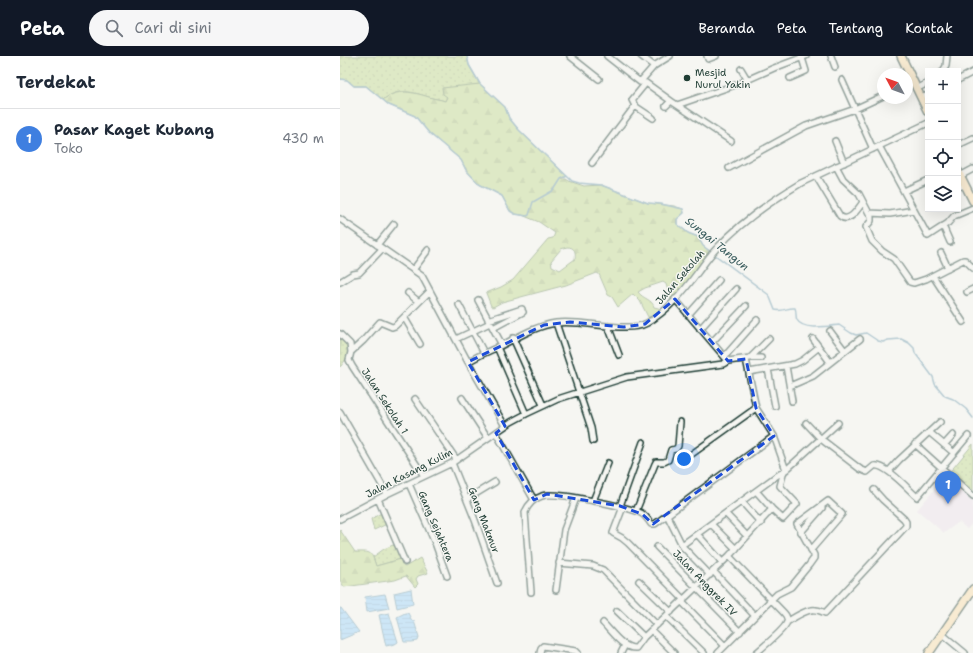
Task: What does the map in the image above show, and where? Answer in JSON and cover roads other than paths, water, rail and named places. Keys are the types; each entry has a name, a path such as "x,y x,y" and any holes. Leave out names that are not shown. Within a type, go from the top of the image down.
{"highway":[{"path":"901,56 906,68"},
{"path":"913,86 925,97"},
{"path":"961,186 973,201"},
{"path":"928,653 973,588"}],"street":[{"path":"570,56 600,79"},
{"path":"607,56 640,82 646,83 731,141"},
{"path":"641,56 654,66"},
{"path":"640,82 654,66 670,56"},
{"path":"707,56 708,59 716,56"},
{"path":"831,56 835,67"},
{"path":"945,68 947,56"},
{"path":"677,105 804,57 806,71 790,78"},
{"path":"741,68 747,79"},
{"path":"961,78 971,73 973,80"},
{"path":"842,80 873,149"},
{"path":"646,83 632,100 635,106 653,118"},
{"path":"913,85 925,83"},
{"path":"729,168 806,126 855,109 877,99"},
{"path":"666,106 671,100"},
{"path":"592,163 635,106"},
{"name":"Jalan Sekolah","path":"468,362 532,329 556,323 570,322 608,326 637,326 645,324 665,310 697,274 716,248 765,206 783,193 844,162 925,124"},
{"path":"961,144 973,138"},
{"path":"835,141 844,162"},
{"path":"879,146 928,236 949,222 954,216 973,208"},
{"path":"836,166 843,179 854,189 863,202 872,219 866,227 870,237 882,251 894,259 910,282 914,283 933,276 964,260 973,268"},
{"path":"961,173 973,169"},
{"path":"816,176 840,216 843,218 851,216 863,202"},
{"path":"904,191 925,181"},
{"path":"869,213 890,214 914,210"},
{"path":"340,219 422,276 468,362 505,426"},
{"path":"377,245 394,224"},
{"path":"943,226 950,242"},
{"path":"340,282 353,274 359,274 382,249"},
{"path":"413,270 428,250"},
{"path":"941,253 948,268"},
{"path":"933,276 963,322"},
{"path":"688,315 719,280"},
{"path":"700,329 736,289"},
{"path":"967,292 973,289"},
{"path":"351,352 364,341 380,322 392,327 430,291"},
{"path":"408,293 419,302"},
{"path":"675,299 726,358 757,320"},
{"path":"478,300 500,346 526,414"},
{"path":"459,305 484,353"},
{"path":"712,342 746,306"},
{"path":"456,339 522,311 490,324"},
{"path":"404,317 420,344"},
{"path":"556,323 591,428 593,441"},
{"path":"608,326 619,355"},
{"path":"830,331 845,351"},
{"name":"Jalan Sekolah 1","path":"340,334 348,342 351,352 349,360 352,366 424,476"},
{"path":"513,338 543,405"},
{"path":"756,491 781,518 787,515 797,504 780,486 785,471 774,436 756,408 749,372 748,359 769,339"},
{"path":"813,339 830,362"},
{"path":"790,386 813,376 860,339"},
{"path":"749,372 795,364 804,360 819,347"},
{"name":"Jalan Kasang Kulim","path":"340,520 387,494 454,461 505,426 558,398 579,393 627,377 723,364 726,358 761,358"},
{"path":"786,366 792,401"},
{"path":"768,369 775,406"},
{"path":"462,398 488,438"},
{"name":"Gang Makmur","path":"415,399 454,461 497,583"},
{"path":"689,456 756,408"},
{"path":"340,412 387,494"},
{"path":"636,511 656,462 664,462 668,460 671,450 676,449 678,446 680,422"},
{"path":"890,471 915,444 940,422"},
{"path":"806,423 821,439 864,471 867,472 877,465 890,471 917,497 968,436"},
{"path":"682,545 785,471 838,423"},
{"path":"929,432 954,453"},
{"path":"496,433 534,500"},
{"path":"944,445 953,435"},
{"path":"531,592 525,512 528,505 534,500 547,494 621,507 636,511 646,516 653,524 774,436"},
{"path":"643,442 612,533 628,543 725,646"},
{"path":"915,444 973,496"},
{"path":"593,502 608,463"},
{"path":"467,500 495,482"},
{"name":"Gang Sejahtera","path":"409,484 435,543 447,576"},
{"path":"756,653 782,629 787,622 795,617 812,610 826,614 906,526 906,522 898,512 883,500 874,490"},
{"path":"556,590 564,530 576,498"},
{"path":"378,499 405,562"},
{"path":"721,652 725,646 771,600 781,591 787,590 791,587 814,558 814,555 797,524 828,501"},
{"path":"801,532 828,501"},
{"path":"811,550 842,514 828,501"},
{"path":"742,502 760,523"},
{"path":"603,623 623,649 630,647 635,648 736,549 772,509"},
{"path":"726,514 747,536"},
{"path":"667,515 682,545 755,616"},
{"path":"711,524 736,549"},
{"path":"697,534 722,562"},
{"name":"Jalan Anggrek IV","path":"658,547 740,632"},
{"path":"729,556 784,613 795,617"},
{"path":"559,563 596,567 603,570 657,625"},
{"path":"640,581 704,653"},
{"path":"617,611 644,638"},
{"path":"784,613 787,622"},
{"path":"652,631 674,653"},
{"path":"942,634 965,653"},
{"path":"540,653 543,646 559,651 576,651 578,653"}],"water":[{"path":"411,589 413,604 397,608 394,593"},
{"path":"385,594 389,608 367,612 365,597"},
{"path":"340,608 359,632 340,640"},
{"path":"389,613 398,642 386,646 379,615"},
{"path":"408,613 412,621 414,621 419,637 418,641 404,642 397,617"}],"waterway":[{"name":"Sungai Tangun","path":"467,56 469,65 480,84 505,107 509,118 519,130 572,181 601,185 648,203 661,204 683,209 684,213 677,219 677,224 688,233 698,237 703,246 769,295 775,310 795,308 797,320 805,326 823,327 839,325 851,333 856,335 866,333 878,341 883,342 901,339 909,343 914,348 915,353 933,377 935,384 945,396 953,399 966,409 973,418"},
{"path":"340,79 347,80 354,86 366,86 389,105 415,116 429,133 461,160 466,170 479,184 502,196 510,211 515,214 529,215 533,202 554,190 561,179 567,176"}],"place":[{"name":"Mesjid Nurul Yakin","path":"687,78"},
{"name":"Pasar Kaget Kubang","path":"948,504"}]}
